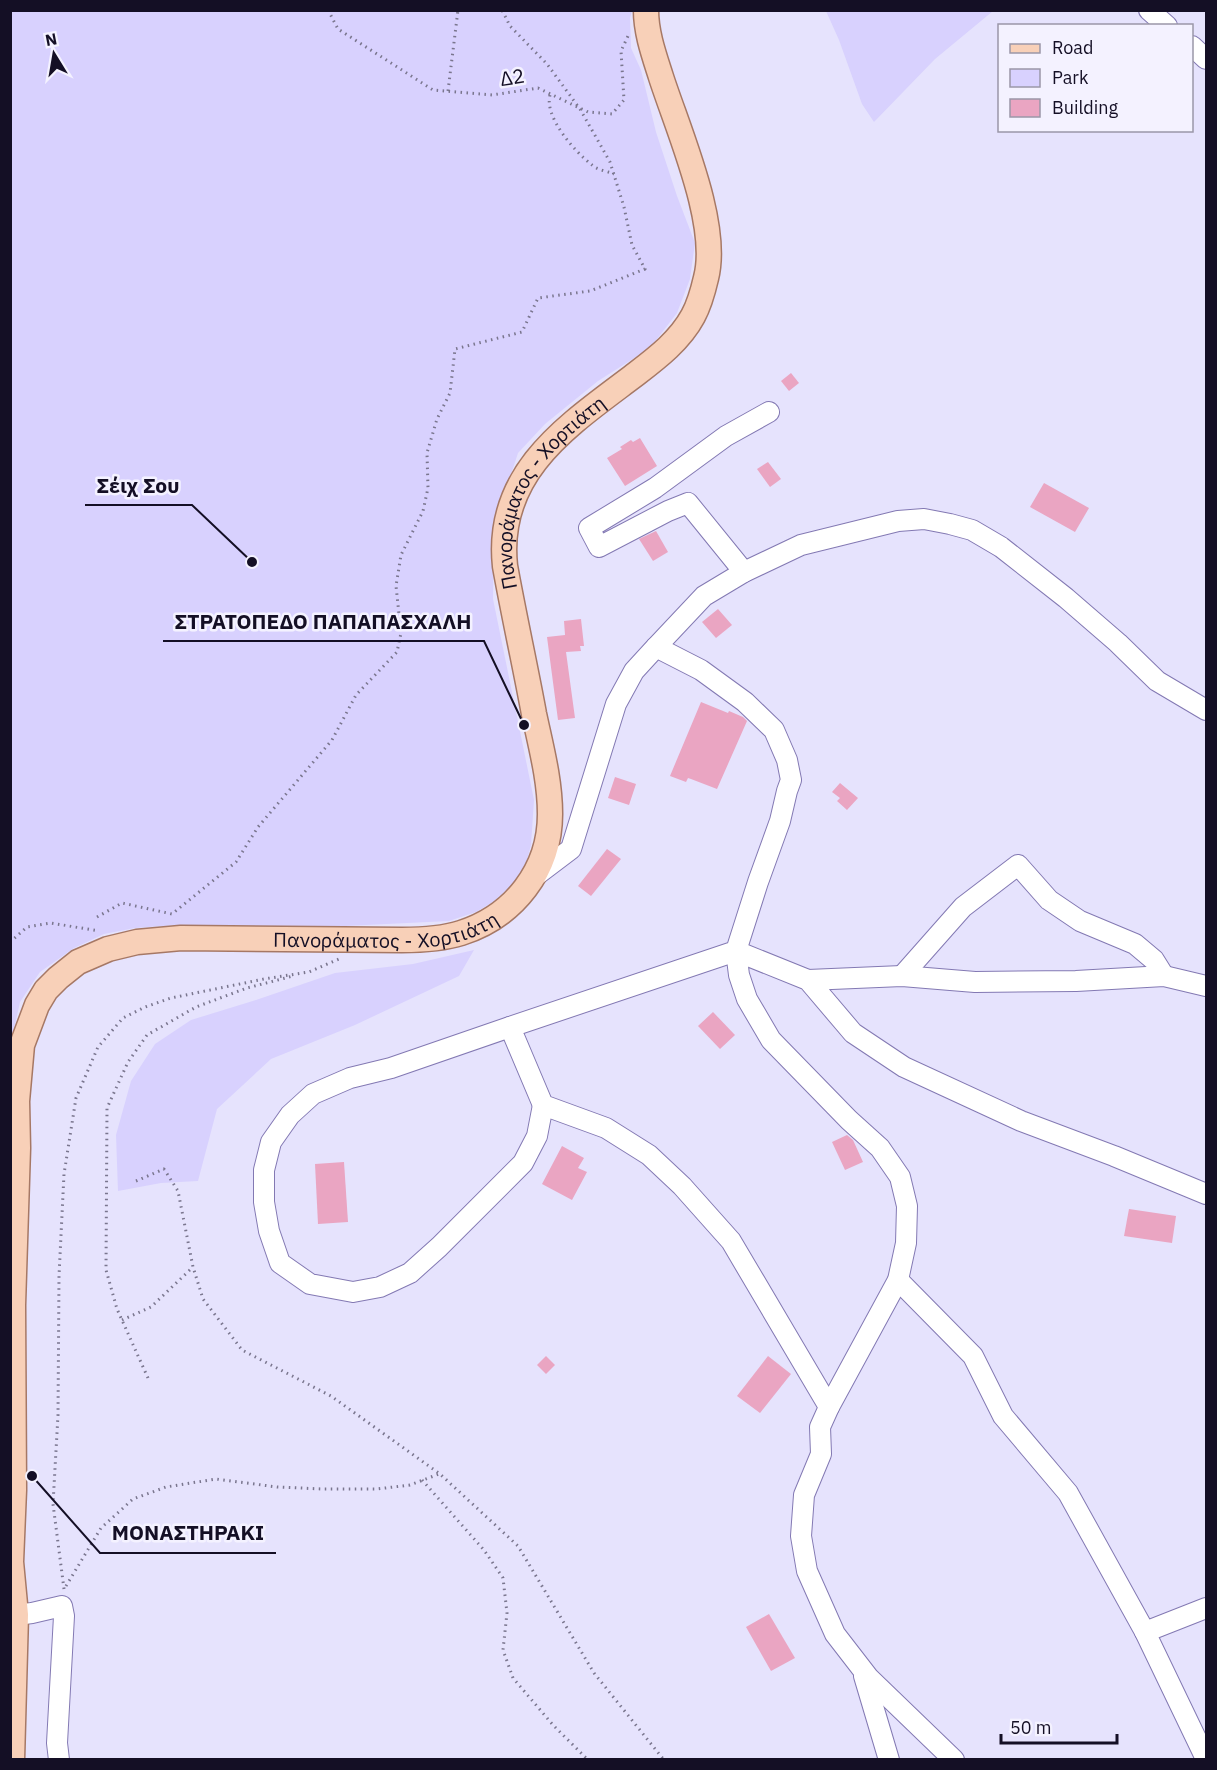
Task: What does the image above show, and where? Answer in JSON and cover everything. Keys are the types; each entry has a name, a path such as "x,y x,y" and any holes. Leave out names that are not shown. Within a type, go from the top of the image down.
{"main road":[{"name":"Πανοράματος - Χορτιάτη","path":"12,1760 16,1615 11,1562 14,1480 13,1305 18,1091 24,1037 46,990 70,967 117,946 147,940 427,939 459,934 485,923 507,908 526,890 534,878 548,837 549,804 543,760 505,566 504,543 511,507 525,474 547,448 603,398 664,351 682,332 698,305 709,262 704,213 656,63 648,33 646,10"}],"street":[{"path":"1149,10 1165,24"},
{"path":"1193,48 1206,59"},
{"path":"744,572 688,502 599,547 589,528 655,488 726,436 769,412"},
{"path":"534,878 571,849 616,704 633,671 704,596 744,572 801,545 856,530 915,519 972,530 1001,548 1066,598 1157,681 1206,710"},
{"path":"656,647 701,670 745,702 774,730 787,760 791,780 780,821 736,951 739,975 747,999 771,1040 849,1120 880,1148 900,1177 907,1206 906,1244 898,1280 820,1427 821,1454 804,1495 801,1536 807,1571 835,1634 869,1678 954,1760"},
{"path":"902,975 963,907 1018,865 1049,900 1080,921 1135,944 1154,960 1164,976"},
{"path":"510,1027 543,1105 537,1136 523,1163 410,1273 380,1287 353,1292 310,1284 280,1263 269,1231 264,1202 264,1170 271,1142 290,1115 312,1094 350,1078 391,1068 510,1027 736,951 808,980 902,975 975,982 1076,981 1164,976 1206,986"},
{"path":"808,980 853,1034 904,1067 1021,1121 1206,1194"},
{"path":"543,1105 606,1128 650,1155 682,1186 731,1241 829,1407"},
{"path":"898,1280 973,1356 1003,1416 1068,1493 1145,1632 1206,1759"},
{"path":"16,1615 32,1613 64,1597 57,1743 59,1760"},
{"path":"1145,1632 1206,1608"},
{"path":"862,1670 889,1760"}],"path":[{"name":"Δ2","path":"328,10 338,29 433,90 492,95 538,88 588,112 612,114 624,100 621,51 631,32"},
{"path":"448,91 458,10"},
{"path":"97,917 122,903 172,914 236,862 258,827 332,740 356,695 397,652 401,633 396,586 401,555 423,511 428,488 427,453 437,419 450,393 455,349 522,332 538,298 590,291 645,268 633,245 610,162 580,109 547,64 510,26 502,10"},
{"path":"550,94 548,101 554,122 593,166 614,174"},
{"path":"10,942 27,927 51,923 93,929 102,933"},
{"path":"148,1378 117,1309 106,1270 107,1108 128,1062 147,1035 196,1006 246,988 309,972 345,956 357,940"},
{"path":"64,1597 53,1504 58,1416 59,1276 64,1174 76,1098 98,1047 123,1018 145,1006 171,998 309,972"},
{"path":"136,1181 164,1169 178,1191 193,1267 203,1299 242,1350 331,1396 440,1473 518,1546 594,1673 664,1760"},
{"path":"122,1320 151,1307 193,1267"},
{"path":"64,1597 101,1528 133,1499 166,1487 216,1479 276,1487 377,1489 410,1485 440,1473"},
{"path":"422,1480 484,1550 503,1578 507,1613 503,1650 513,1678 553,1725 588,1760"}],"green space":[{"path":"11,11 632,11 630,18 631,48 641,70 656,132 695,243 690,279 677,313 650,348 598,381 545,424 518,453 494,526 493,599 534,800 531,845 527,860 522,872 510,887 493,902 476,912 449,921 324,927 177,925 135,928 104,934 74,948 40,972 20,1002 11,1043"},
{"path":"826,11 993,11 935,59 874,122 862,104"},
{"path":"474,950 459,976 355,1025 271,1059 217,1109 198,1181 161,1183 118,1191 116,1135 131,1081 155,1044 191,1020 335,973 413,964"}],"building":[{"path":"791,373 799,383 789,391 781,381"},
{"path":"640,438 657,466 625,486 607,458 631,440 633,442"},
{"path":"768,462 781,479 770,487 757,469"},
{"path":"1044,483 1089,508 1075,532 1030,507"},
{"path":"656,531 668,552 653,561 639,539"},
{"path":"718,609 732,625 716,638 702,622"},
{"path":"581,619 584,646 580,646 581,651 566,652 575,718 558,720 547,637 565,635 564,621"},
{"path":"701,702 728,713 729,711 747,721 717,789 688,778 686,782 670,776"},
{"path":"615,777 636,784 629,805 608,798"},
{"path":"840,783 858,798 847,810 837,801 840,798 832,792"},
{"path":"607,849 621,859 591,896 578,886"},
{"path":"713,1012 735,1035 720,1049 698,1026"},
{"path":"847,1135 853,1140 863,1162 845,1170 832,1142"},
{"path":"562,1146 584,1158 578,1168 587,1172 572,1200 542,1184"},
{"path":"344,1162 348,1222 318,1224 315,1164"},
{"path":"1129,1209 1176,1216 1172,1243 1124,1236"},
{"path":"546,1356 555,1365 546,1374 537,1365"},
{"path":"768,1356 791,1374 760,1413 737,1396"},
{"path":"769,1614 795,1658 771,1671 746,1627"}],"place":[{"name":"Σέιχ Σου","path":"252,562"},
{"name":"ΣΤΡΑΤΟΠΕΔΟ ΠΑΠΑΠΑΣΧΑΛΗ","path":"524,725"},
{"name":"ΜΟΝΑΣΤΗΡΑΚΙ","path":"32,1476"}]}
